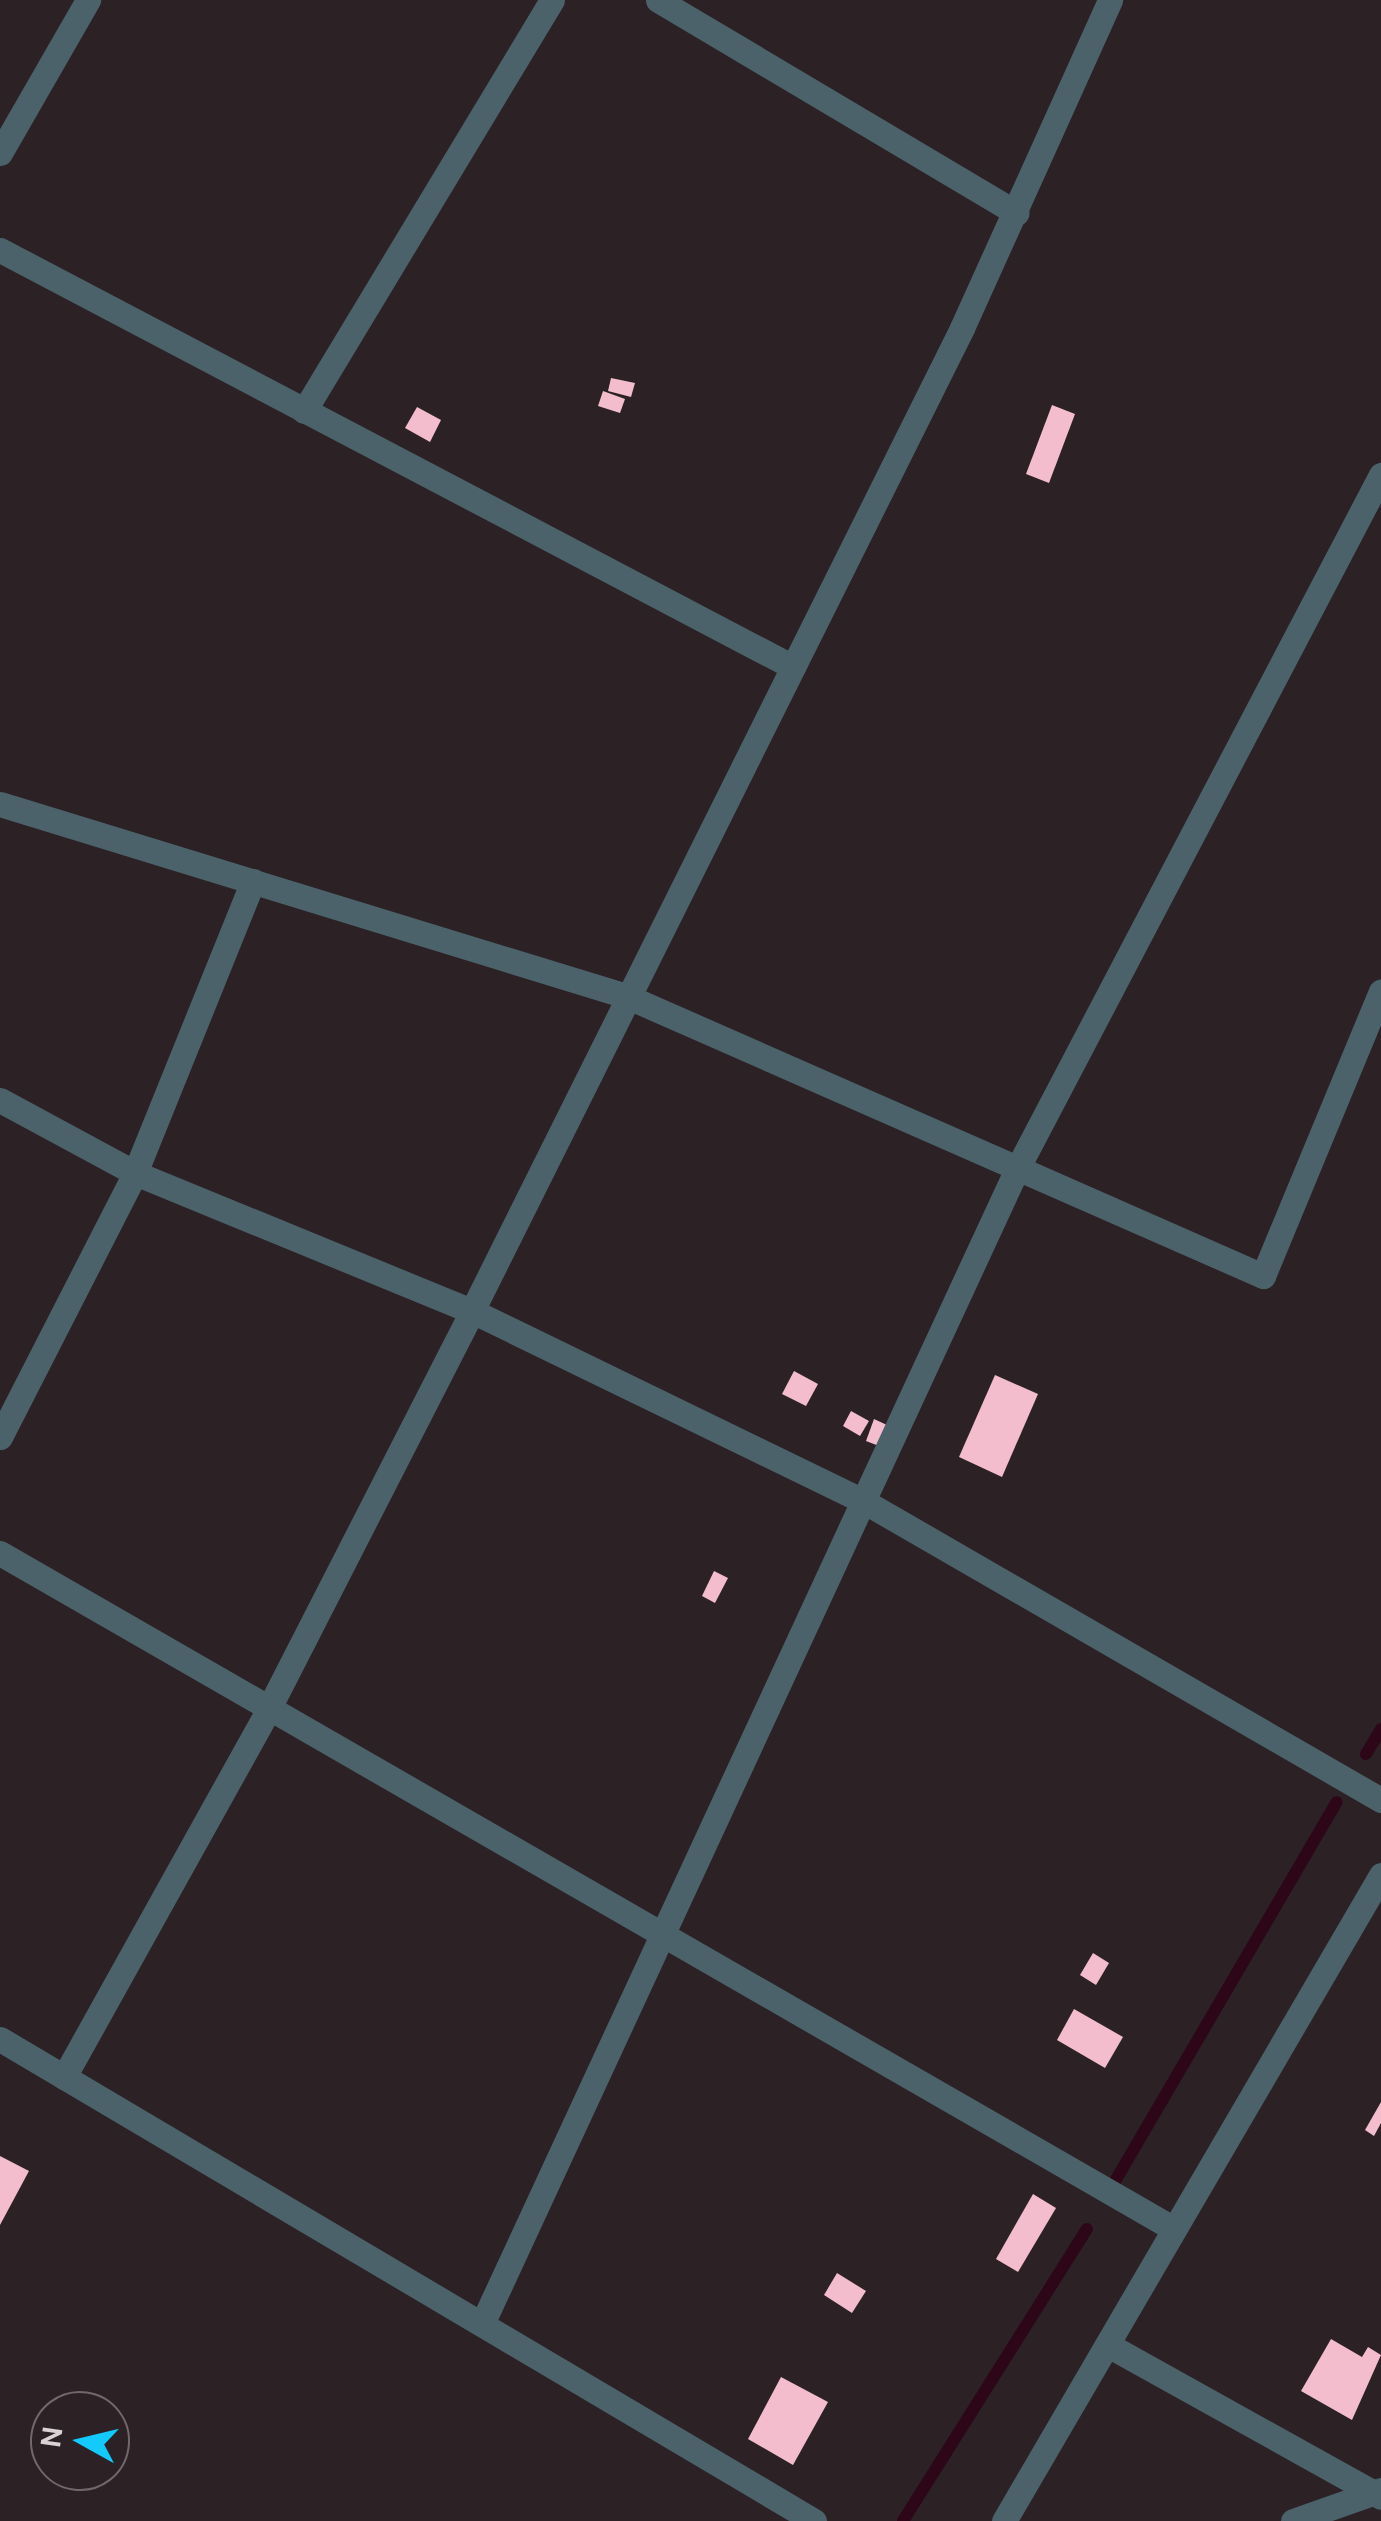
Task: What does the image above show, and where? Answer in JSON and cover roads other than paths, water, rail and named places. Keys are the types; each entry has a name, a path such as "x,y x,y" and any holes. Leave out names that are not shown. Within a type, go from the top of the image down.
{"street":[{"path":"0,154 88,0"},
{"path":"304,411 552,0"},
{"path":"658,0 1017,214"},
{"path":"64,2076 269,1708 472,1310 1017,214 1110,0"},
{"path":"0,250 793,668"},
{"path":"482,2324 656,1931 865,1502 1016,1171 1381,474"},
{"path":"0,804 626,996 1016,1171 1263,1276 1381,991"},
{"path":"0,1437 135,1174 253,881"},
{"path":"0,1100 135,1174 472,1310 865,1502 1381,1800"},
{"path":"0,1553 1170,2226"},
{"path":"1004,2521 1108,2345 1170,2226 1381,1875"},
{"path":"0,2039 814,2521"},
{"path":"1108,2345 1379,2494"},
{"path":"1293,2521 1379,2494"}],"waterway":[{"path":"1366,1754 1381,1729"},
{"path":"1114,2183 1337,1802"},
{"path":"903,2521 1087,2229"}]}
